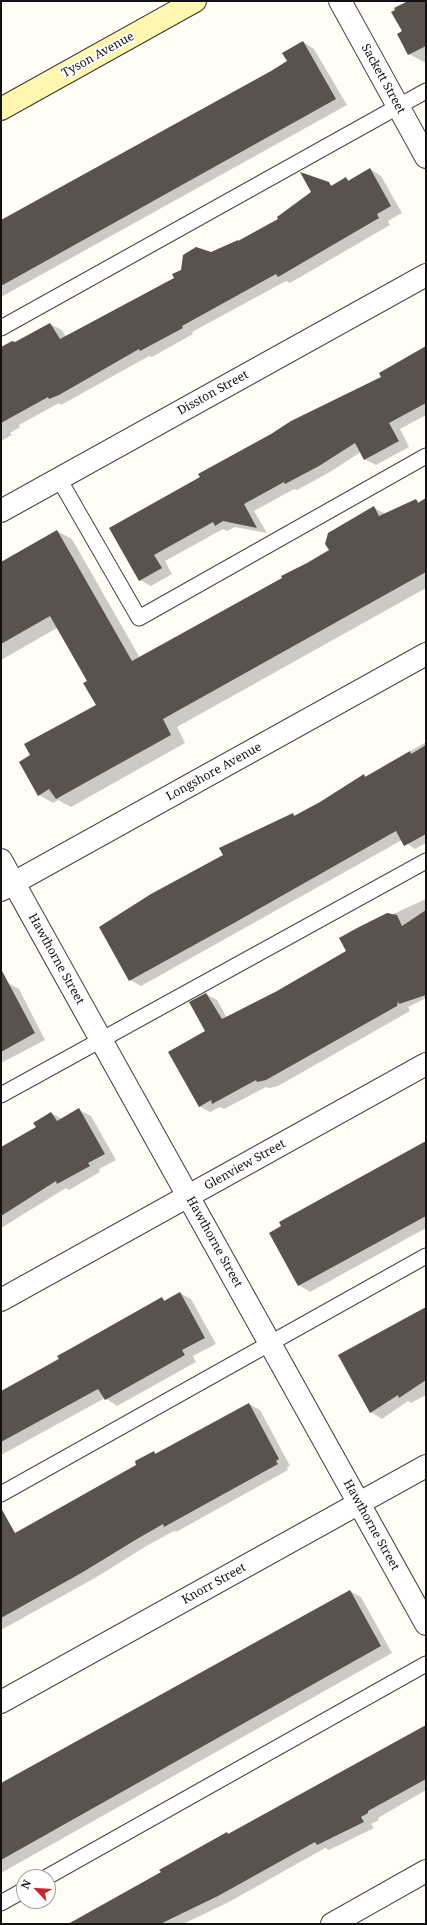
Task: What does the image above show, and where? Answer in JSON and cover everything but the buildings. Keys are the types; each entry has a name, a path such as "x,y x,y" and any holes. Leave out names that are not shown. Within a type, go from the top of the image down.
{"street":[{"name":"Tyson Avenue","path":"1,109 195,1"},
{"name":"Sackett Street","path":"340,1 426,157"},
{"name":"Disston Street","path":"1,511 426,275"},
{"name":"Longshore Avenue","path":"7,886 426,654"},
{"name":"Hawthorne Street","path":"1,860 7,886 101,1039 426,1624"},
{"name":"Glenview Street","path":"1,1300 426,1064"},
{"name":"Knorr Street","path":"1,1702 426,1466"},
{"path":"332,1924 426,1871"}],"lane":[{"path":"1,328 426,91"},
{"path":"59,479 139,618 426,456"},
{"path":"1,1095 426,861"},
{"path":"1,1494 426,1256"},
{"path":"56,1872 426,1664"},
{"path":"1,1903 16,1895"}]}
